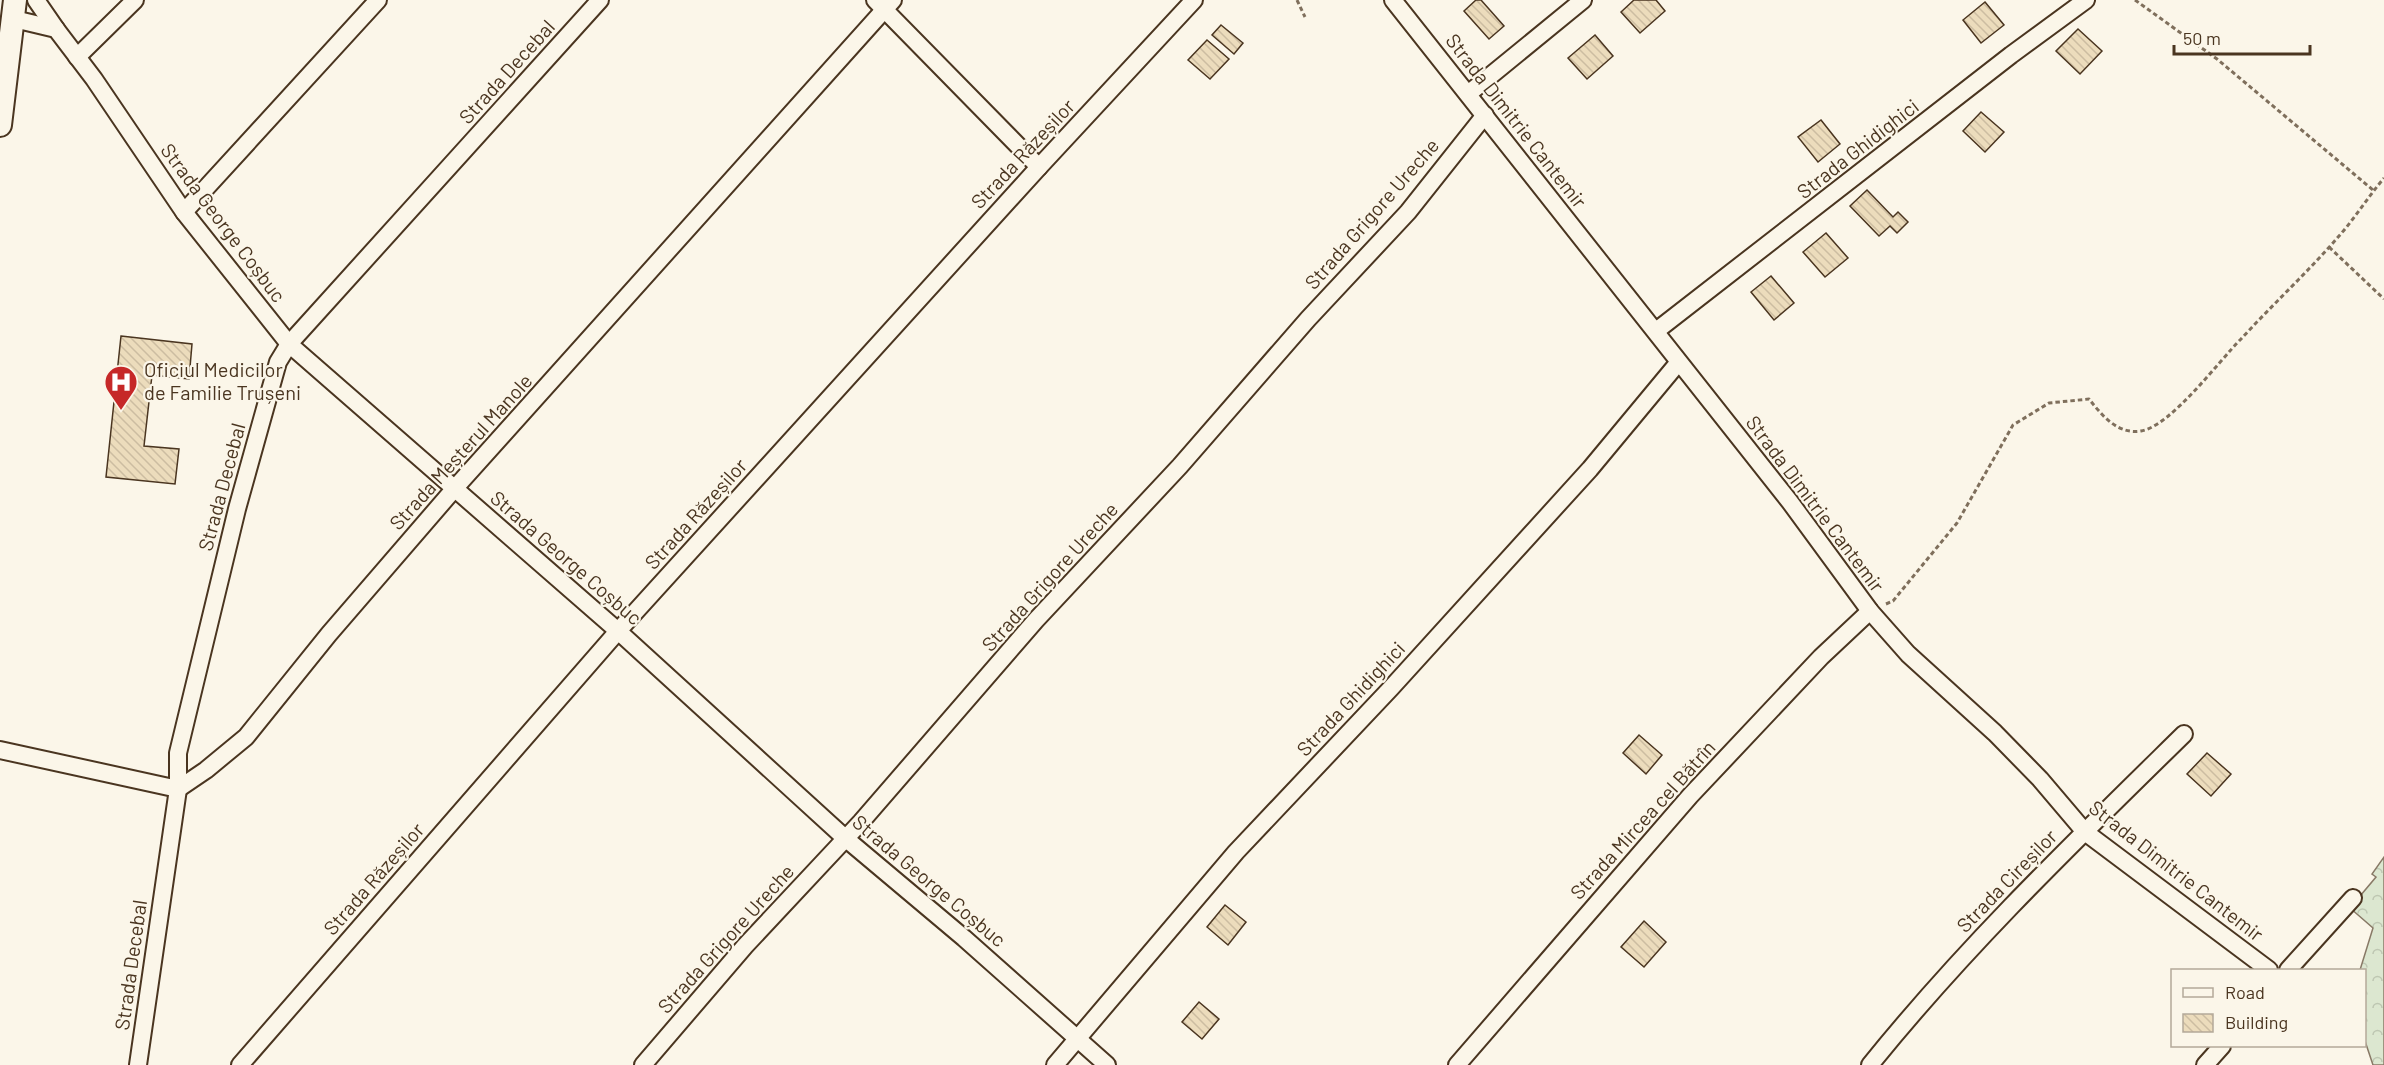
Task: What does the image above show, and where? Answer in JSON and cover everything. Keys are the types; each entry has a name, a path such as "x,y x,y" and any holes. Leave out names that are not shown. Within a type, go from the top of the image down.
{"street":[{"name":"Strada George Coșbuc","path":"36,0 184,212 289,344 618,631 844,838 964,938 1107,1065"},
{"path":"77,57 135,0"},
{"path":"184,212 378,0"},
{"name":"Strada Decebal","path":"138,1065 178,789 178,753 224,564 278,362 289,344 600,0"},
{"name":"Strada Răzeșilor","path":"240,1065 618,631 1039,167 1194,0"},
{"name":"Strada Dimitrie Cantemir","path":"1393,0 1790,502 1870,611 1908,654 1995,733 2040,779 2085,832 2268,969"},
{"path":"1468,94 1583,0"},
{"name":"Strada Ghidighici","path":"1656,331 2011,55 2086,0"},
{"path":"884,3 1039,167"},
{"name":"Strada Meșterul Manole","path":"178,789 206,770 246,737 329,634 455,488 884,3"},
{"path":"0,125 14,10 56,29"},
{"name":"Strada Grigore Ureche","path":"643,1065 745,946 861,822 1036,620 1180,466 1308,319 1408,212 1485,115"},
{"name":"Strada Ghidighici","path":"1055,1065 1236,852 1391,688 1582,477 1678,363"},
{"name":"Strada Mircea cel Bătrîn","path":"1457,1065 1690,796 1821,657 1870,611"},
{"name":"Strada Cireșilor","path":"1870,1065 1919,1004 1956,964 2184,734"},
{"path":"0,750 178,789"},
{"path":"2289,969 2353,898"},
{"path":"2205,1065 2221,1047"}],"path":[{"path":"1297,0 1305,17"},
{"path":"2135,0 2217,59 2373,190"},
{"path":"1870,611 1893,601 1957,523 2013,425 2049,403 2089,399 2106,421 2121,428 2140,431 2152,426 2177,409 2241,338 2276,305 2329,248 2384,178"},
{"path":"2329,248 2384,299"}],"green space":[{"path":"2384,857 2384,1065 2373,1065 2366,1044 2366,969 2360,969 2373,928 2350,908 2376,877 2372,874"}],"building":[{"path":"1476,0 1481,0 1504,26 1489,39 1464,11"},
{"path":"1634,0 1656,0 1665,11 1640,33 1621,12"},
{"path":"1985,2 2004,25 1981,43 1963,20"},
{"path":"1221,25 1243,43 1234,54 1212,35"},
{"path":"2078,29 2102,51 2080,74 2056,51"},
{"path":"1595,35 1613,56 1587,79 1568,58"},
{"path":"1207,40 1229,59 1210,79 1188,60"},
{"path":"1981,112 2004,132 1985,152 1963,131"},
{"path":"1821,120 1840,144 1818,162 1798,137"},
{"path":"1867,190 1893,217 1898,212 1908,222 1897,233 1890,226 1879,236 1850,206"},
{"path":"1826,233 1848,258 1825,277 1803,252"},
{"path":"1771,276 1794,303 1774,320 1751,292"},
{"path":"121,336 192,344 189,379 152,375 144,446 179,449 175,484 106,477"},
{"path":"1639,735 1662,755 1646,774 1623,753"},
{"path":"2207,753 2231,774 2211,796 2187,774"},
{"path":"1225,905 1246,922 1228,945 1207,927"},
{"path":"1644,921 1666,942 1644,967 1621,947"},
{"path":"1199,1002 1219,1019 1202,1039 1182,1022"}],"place":[{"name":"Oficiul Medicilor de Familie Trușeni","path":"121,411"}]}
